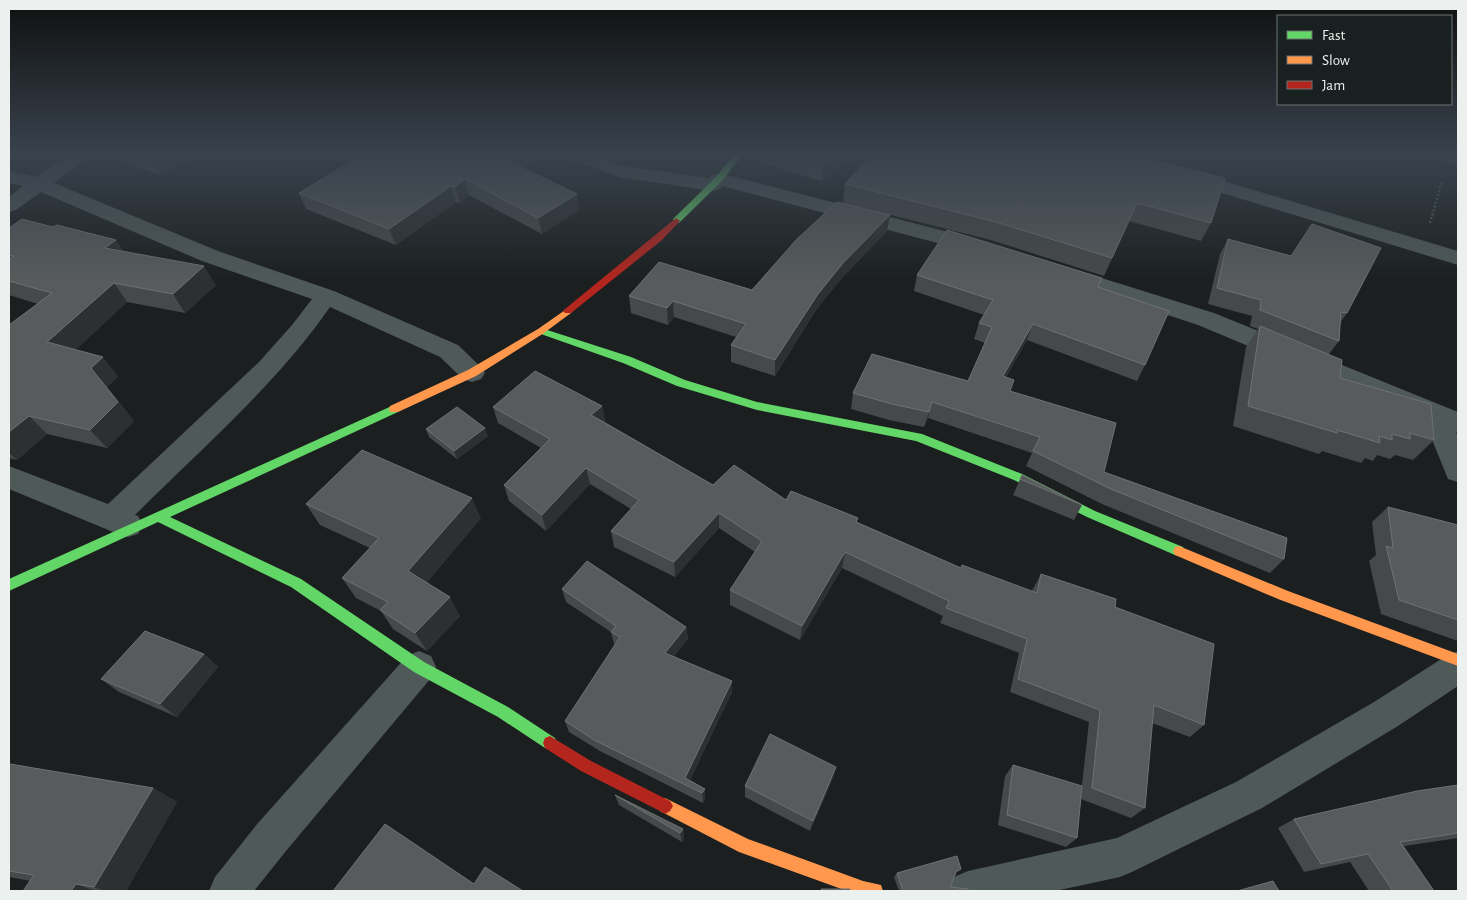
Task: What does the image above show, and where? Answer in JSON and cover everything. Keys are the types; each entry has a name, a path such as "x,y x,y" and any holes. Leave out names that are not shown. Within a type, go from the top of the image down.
{"street":[{"path":"9,206 21,197"},
{"path":"70,197 210,256 326,296 449,351 472,373"},
{"path":"9,585 136,521 472,373 541,331 589,296 659,238 701,197"},
{"path":"781,197 890,222 1000,253"},
{"path":"1254,197 1458,258"},
{"path":"1046,267 1206,319 1447,418 1458,471"},
{"path":"136,521 301,331 326,296"},
{"path":"541,331 627,360 681,383 757,406 918,437 1018,477 1091,514 1274,591 1458,660"},
{"path":"9,477 136,521 296,583 419,667 503,712 586,766 745,846 863,889 875,891"},
{"path":"230,891 272,837 419,667"},
{"path":"968,891 1120,857 1249,795 1386,714 1458,667"}],"path":[{"path":"1424,248 1436,197"}],"building":[{"path":"309,197 435,197 389,229"},
{"path":"499,197 572,197 538,218"},
{"path":"897,197 1219,197 1211,223 1137,203 1112,258 996,222"},
{"path":"837,202 890,215 843,263 818,294 775,360 731,345 746,324 673,301 667,308 629,296 659,262 752,290 796,240"},
{"path":"22,219 53,227 57,225 116,240 105,248 204,266 173,294 114,283 47,342 103,357 91,368 118,402 90,430 29,416 9,432 9,325 52,293 9,281 9,259 14,256 9,255 9,228"},
{"path":"1312,224 1381,248 1347,313 1341,312 1339,341 1260,310 1261,300 1217,288 1228,239 1291,256"},
{"path":"947,230 1102,278 1098,287 1169,311 1145,365 1033,324 1003,376 1014,380 1010,391 1116,423 1104,472 1287,538 1284,559 1111,489 1033,451 1040,437 932,402 929,412 853,393 872,354 968,381 992,327 979,323 993,300 917,275"},
{"path":"1260,326 1342,360 1340,378 1431,404 1434,440 1410,433 1410,439 1392,434 1392,440 1379,436 1380,443 1337,430 1337,433 1248,406"},
{"path":"535,371 602,406 591,415 713,485 734,465 786,500 791,491 858,518 856,522 961,568 962,565 1037,593 1041,574 1116,599 1115,607 1214,644 1204,725 1154,705 1145,808 1092,788 1100,710 1018,679 1027,639 946,608 949,601 845,552 802,626 730,590 762,541 719,513 674,562 611,531 639,500 586,468 542,515 504,485 550,439 493,407"},
{"path":"457,407 485,428 454,451 426,429"},
{"path":"362,450 472,498 408,571 450,597 415,633 380,610 388,602 342,578 379,538 306,504"},
{"path":"1022,475 1082,505 1020,479"},
{"path":"1388,507 1458,525 1458,620 1399,600 1386,546 1393,548"},
{"path":"587,561 686,627 665,653 732,681 685,778 705,789 702,793 596,741 565,721 620,637 611,632 616,626 562,589"},
{"path":"145,631 204,654 160,704 101,679"},
{"path":"770,734 836,767 813,821 745,786"},
{"path":"10,764 153,788 94,887 76,884 71,891 23,891 34,875 9,871"},
{"path":"1013,765 1082,786 1077,838 1007,815"},
{"path":"1458,785 1458,833 1400,842 1434,891 1393,891 1368,854 1321,864 1294,819 1417,791"},
{"path":"615,795 683,829 680,833"},
{"path":"385,824 474,884 485,867 523,891 333,891"},
{"path":"957,856 961,869 956,872 950,887 968,889 969,891 903,891 897,873"},
{"path":"1273,881 1279,891 1237,891"},
{"path":"821,889 850,889 850,891 822,891"}],"traffic: fast":[{"path":"676,221 701,197"},
{"path":"541,331 627,360 681,383 757,406 918,437 1018,477 1091,514 1179,551"},
{"path":"9,585 394,409"},
{"path":"159,517 296,583 419,667 503,712 550,743"}],"traffic: slow":[{"path":"394,409 472,373 541,331 568,311"},
{"path":"1179,551 1283,595 1458,660"},
{"path":"665,806 745,846 863,889 875,891"}],"traffic: jam":[{"path":"568,311 659,238 676,221"},
{"path":"550,743 586,766 665,806"}]}
